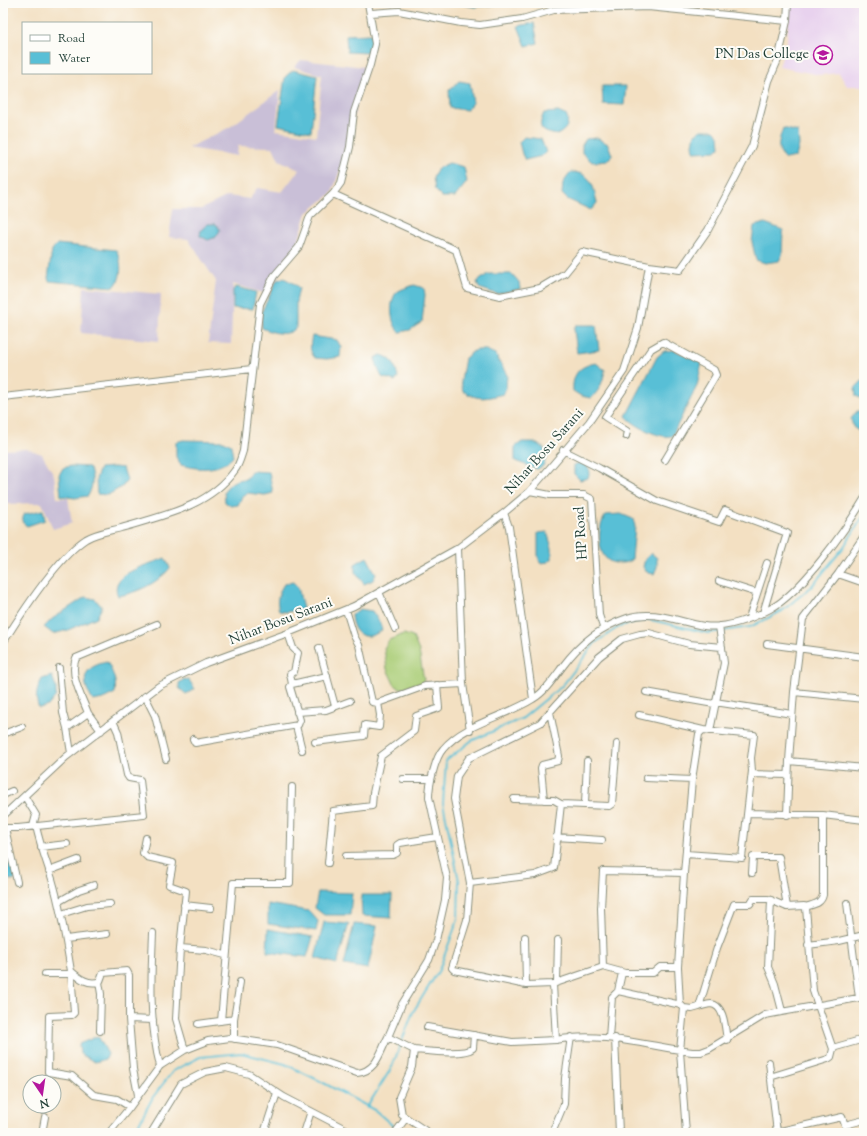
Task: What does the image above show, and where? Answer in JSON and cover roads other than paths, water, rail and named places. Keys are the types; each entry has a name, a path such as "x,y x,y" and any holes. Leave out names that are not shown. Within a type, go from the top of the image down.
{"street":[{"path":"3,643 41,586 60,564 86,539 182,510 213,492 227,480 236,469 243,451 259,308 274,276 299,247 310,216 333,194 341,183 350,147 354,112 372,59 375,44 371,13 368,3"},
{"path":"333,194 456,250 467,288 500,296 540,288 553,282 565,273 582,252 649,266 680,270 694,252 726,199 752,146 769,81 778,60 787,22 788,3"},
{"path":"371,13 399,12 480,25 522,18 554,10 648,7 787,22"},
{"name":"Nihar Bosu Sarani","path":"3,816 71,753 159,686 206,664 346,610 458,548 530,491 563,450 589,422 627,364 638,328 649,266"},
{"path":"626,436 627,431 605,417 651,349 662,342 714,370 716,375 714,380 665,460"},
{"path":"3,397 252,369"},
{"path":"563,450 599,468 663,504 719,522 725,510 787,533 763,612"},
{"name":"HP Road","path":"530,491 550,495 584,495 592,499 599,615 603,628"},
{"path":"109,1133 160,1066 185,1050 208,1041 234,1039 277,1045 357,1072 368,1071 374,1066 402,1004 429,960 439,929 445,900 447,878 429,797 431,779 439,754 443,748 470,730 533,699 550,684 581,644 603,628 628,617 647,614 720,628 749,618 782,602 829,550 864,499"},
{"path":"504,513 510,527 533,699"},
{"path":"787,815 792,714 804,616 838,574 864,536"},
{"path":"458,548 463,684 470,730"},
{"path":"749,618 767,563"},
{"path":"838,574 864,583"},
{"path":"719,581 757,593"},
{"path":"379,592 395,629"},
{"path":"346,610 354,636 359,645 372,701 378,702 425,686 463,684"},
{"path":"101,731 88,713 76,680 74,663 76,658 158,624"},
{"path":"710,731 724,663 720,628"},
{"path":"193,739 195,742 296,726 300,722 290,687 292,684 290,674 295,671 298,653 293,648 288,633"},
{"path":"678,967 660,967 653,973 622,973 603,967 555,983 526,985 454,970 452,968 467,920 470,883 454,799 456,783 460,769 472,755 537,725 599,657 622,639 649,633 689,644 722,647"},
{"path":"767,644 863,655"},
{"path":"319,648 335,706"},
{"path":"59,668 63,713 71,753"},
{"path":"292,684 327,676"},
{"path":"328,863 333,811 372,806 373,793 381,756 414,731 416,716 439,708 437,685"},
{"path":"646,692 792,714"},
{"path":"794,692 864,699"},
{"path":"145,696 155,716 166,759"},
{"path":"297,712 326,710 350,701"},
{"path":"315,742 364,736 366,725 379,727 378,702"},
{"path":"544,800 542,765 558,761 559,756 550,712"},
{"path":"67,728 88,713"},
{"path":"639,715 703,730 754,735 751,758 752,774 742,858 686,854"},
{"path":"17,882 4,828 145,814 140,780 129,778 127,775 118,732 114,721"},
{"path":"296,726 302,750"},
{"path":"3,734 22,727"},
{"path":"686,1133 680,1051 682,1007 678,967 692,780 697,738 703,730"},
{"path":"514,799 554,800 561,804 609,806 612,804 617,744"},
{"path":"585,804 587,761"},
{"path":"789,761 864,768"},
{"path":"752,774 788,775"},
{"path":"646,778 692,780"},
{"path":"403,779 431,779"},
{"path":"221,1021 225,955 233,883 290,882 292,787"},
{"path":"3,795 12,791"},
{"path":"25,797 36,815 34,826 58,902 66,939 71,973 74,1013 72,1015 49,1016 48,1072 72,1076 92,1094 117,1099 130,1107"},
{"path":"470,883 535,875 552,870 555,866 556,837 561,804"},
{"path":"748,813 823,815 864,820"},
{"path":"699,1007 715,953 734,904 750,904 755,899 771,900 787,907 805,907 819,903 822,900 823,815"},
{"path":"346,856 394,855 397,853 397,845 400,843 437,837"},
{"path":"556,837 602,840"},
{"path":"146,838 143,853 147,857 173,863 170,885 186,891 180,948 176,1019 185,1050"},
{"path":"41,847 67,844"},
{"path":"752,873 753,857 779,857 787,907"},
{"path":"49,871 78,860"},
{"path":"603,967 603,871 684,873"},
{"path":"58,902 79,890 94,885"},
{"path":"771,900 768,967 776,984 782,1011"},
{"path":"427,1027 522,1042 556,1040 571,1037 612,1038 680,1051 701,1052 726,1040 765,1015 861,998 847,903"},
{"path":"61,914 87,906 110,904"},
{"path":"184,905 211,908"},
{"path":"770,1077 828,1059 832,1056 833,1048 813,991 805,907"},
{"path":"153,932 151,986 155,1045 160,1066"},
{"path":"66,939 107,934"},
{"path":"808,945 864,936"},
{"path":"525,937 526,985"},
{"path":"556,1040 555,983 558,940"},
{"path":"180,948 206,950 225,955"},
{"path":"100,1031 101,994 99,982 103,973 128,972 129,1019 133,1069 138,1095"},
{"path":"45,974 71,973 82,980 95,983 99,982"},
{"path":"618,1133 612,1038 612,997 618,991 622,973"},
{"path":"234,1039 234,1019 240,982"},
{"path":"618,991 692,1009 712,1004 718,1006 721,1011 726,1040"},
{"path":"129,1019 153,1020"},
{"path":"198,1024 234,1019"},
{"path":"388,1037 397,1040 414,1050 446,1052 469,1051 473,1048 474,1035"},
{"path":"552,1133 564,1104 571,1037"},
{"path":"833,1048 864,1039"},
{"path":"414,1050 412,1067 399,1097 402,1115 429,1133"},
{"path":"769,1062 777,1132 842,1117 845,1125 864,1120"},
{"path":"151,1133 181,1084 205,1072 226,1068 249,1074 277,1093 352,1133"},
{"path":"264,1133 277,1093"},
{"path":"304,1133 312,1111"},
{"path":"42,1133 45,1117"},
{"path":"395,1133 406,1118"}],"water":[{"path":"456,3 495,3 494,5 474,7"},
{"path":"534,23 538,43 526,46 518,26"},
{"path":"371,34 372,43 369,53 347,52 346,35"},
{"path":"293,70 317,76 311,132 278,125 285,77"},
{"path":"459,81 470,83 473,103 467,110 450,108 449,90"},
{"path":"602,86 626,86 624,105 603,104"},
{"path":"558,112 567,116 568,122 565,129 557,135 547,133 541,126 544,113"},
{"path":"783,128 798,132 799,145 796,157 785,159 780,152 779,141"},
{"path":"701,130 714,130 719,135 720,147 716,151 694,152 693,144 695,134"},
{"path":"524,137 541,139 546,152 542,156 525,160 519,142"},
{"path":"597,138 608,144 612,155 607,161 592,162 582,153 582,145 586,139"},
{"path":"449,163 464,167 467,182 455,197 442,197 435,190 433,178 438,168"},
{"path":"571,172 583,175 593,186 597,203 591,210 567,199 562,194 563,183"},
{"path":"765,223 783,230 782,255 779,261 765,263 756,260 752,242 754,226"},
{"path":"208,224 216,224 220,230 216,237 208,240 200,236 201,230"},
{"path":"57,244 116,250 121,269 117,283 114,287 49,281 48,278 52,250"},
{"path":"488,274 512,274 519,282 520,289 497,294 479,288 477,282"},
{"path":"284,278 299,288 296,302 296,328 293,331 280,333 262,328 261,313 277,280"},
{"path":"414,285 424,288 425,295 422,322 410,330 400,332 392,319 392,302 396,293 402,289"},
{"path":"236,287 256,292 253,309 233,308 233,290"},
{"path":"576,325 596,325 599,350 577,353 574,329"},
{"path":"312,336 337,340 341,347 340,357 327,359 315,358 310,348"},
{"path":"475,350 486,350 495,354 507,375 506,388 503,394 483,398 473,396 463,391 461,381 465,358"},
{"path":"674,350 702,363 697,386 672,436 661,436 641,428 626,416 657,357 664,351"},
{"path":"381,355 391,360 398,377 395,381 382,377 375,358"},
{"path":"596,363 605,370 601,386 591,398 581,396 573,391 575,375 585,366"},
{"path":"862,381 864,381 864,400 856,396 855,388"},
{"path":"857,411 864,412 864,429 860,432 853,427 851,419"},
{"path":"183,440 224,441 231,445 233,457 222,465 215,467 195,468 181,465 176,457 176,442"},
{"path":"522,442 533,442 543,447 547,456 543,466 537,469 515,461 515,447"},
{"path":"579,463 586,465 590,471 588,478 580,480 574,474 574,465"},
{"path":"71,466 89,467 92,475 92,482 88,496 75,498 61,496 59,475 63,468"},
{"path":"100,468 123,468 127,480 123,486 108,495 97,494 96,479"},
{"path":"251,471 269,472 273,493 265,495 247,493 242,497 238,505 231,506 225,502 224,491 236,480 246,479"},
{"path":"43,510 45,520 27,526 22,522 24,514"},
{"path":"621,514 633,519 635,526 632,559 617,563 610,561 605,557 600,544 600,535 606,515"},
{"path":"547,532 552,548 552,559 548,562 540,563 538,556 538,533"},
{"path":"651,553 657,558 657,567 654,574 648,573 643,567 645,559"},
{"path":"367,557 376,574 373,580 364,584 355,572 355,564"},
{"path":"165,558 170,568 153,583 140,590 118,596 116,588 118,581 124,576 140,567"},
{"path":"293,582 298,587 303,609 286,612 279,611 278,597 280,590 284,584"},
{"path":"85,597 95,599 102,607 97,617 68,630 53,634 44,627 52,619"},
{"path":"360,609 372,611 380,623 382,630 370,636 365,636 357,632 352,622 351,615"},
{"path":"107,662 114,677 115,693 103,699 93,701 86,687 86,676 92,667"},
{"path":"52,676 56,687 56,696 48,706 39,708 36,697 39,686 42,679"},
{"path":"184,679 189,680 195,689 186,694 179,688 179,683"},
{"path":"5,864 15,866 15,880 3,879 3,866"},
{"path":"318,892 352,893 350,915 324,915 315,908"},
{"path":"361,895 392,895 391,918 362,916"},
{"path":"268,904 309,911 318,921 316,931 268,924"},
{"path":"324,922 349,924 337,964 315,958"},
{"path":"354,924 377,926 368,969 344,965"},
{"path":"268,929 313,937 307,957 267,952"},
{"path":"98,1036 108,1054 106,1059 95,1062 80,1054 79,1044"}],"waterway":[{"path":"367,1107 392,1067 413,1012 439,970 458,919 459,881 443,803 446,761 471,741 523,718 563,685 595,643 620,626 647,619 708,633 750,627 782,611 811,587 843,548 864,515"},
{"path":"134,1133 153,1097 173,1071 200,1057 241,1053 285,1064 320,1081 376,1111 401,1133"}],"place":[{"name":"PN Das College","path":"823,55"}]}
